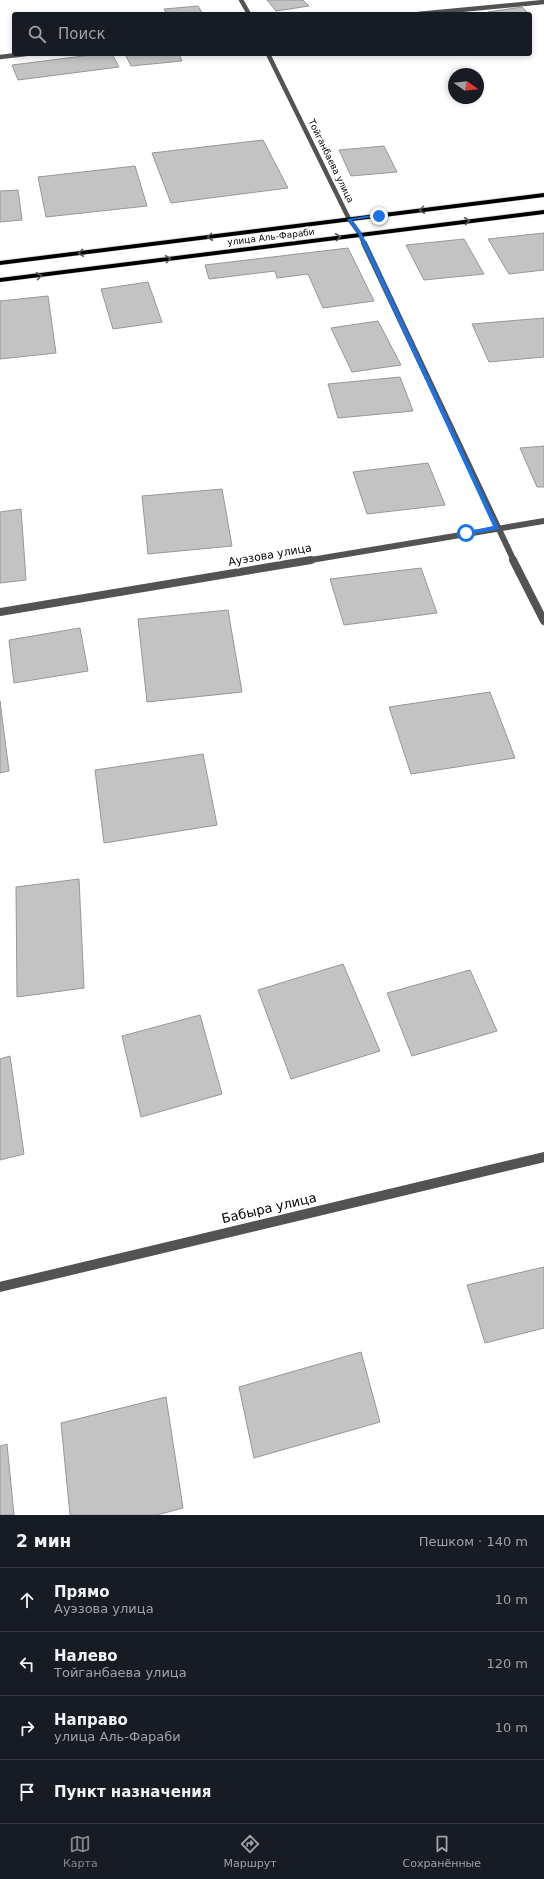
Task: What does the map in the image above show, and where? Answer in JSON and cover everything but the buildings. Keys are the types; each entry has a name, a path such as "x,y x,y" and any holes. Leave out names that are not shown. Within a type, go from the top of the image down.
{"main road":[{"name":"улица Аль-Фараби","path":"0,263 544,195"},
{"name":"улица Аль-Фараби","path":"0,280 544,212"}],"street":[{"path":"241,0 247,12"},
{"path":"439,12 544,2"},
{"path":"0,57 12,56"},
{"name":"Тойганбаева улица","path":"269,56 349,219 360,234 497,528 544,621"},
{"name":"Ауэзова улица","path":"0,612 544,521"},
{"name":"Бабыра улица","path":"0,1287 544,1157"}],"route":[{"path":"379,216 349,219 360,234 497,528 466,533"}]}
